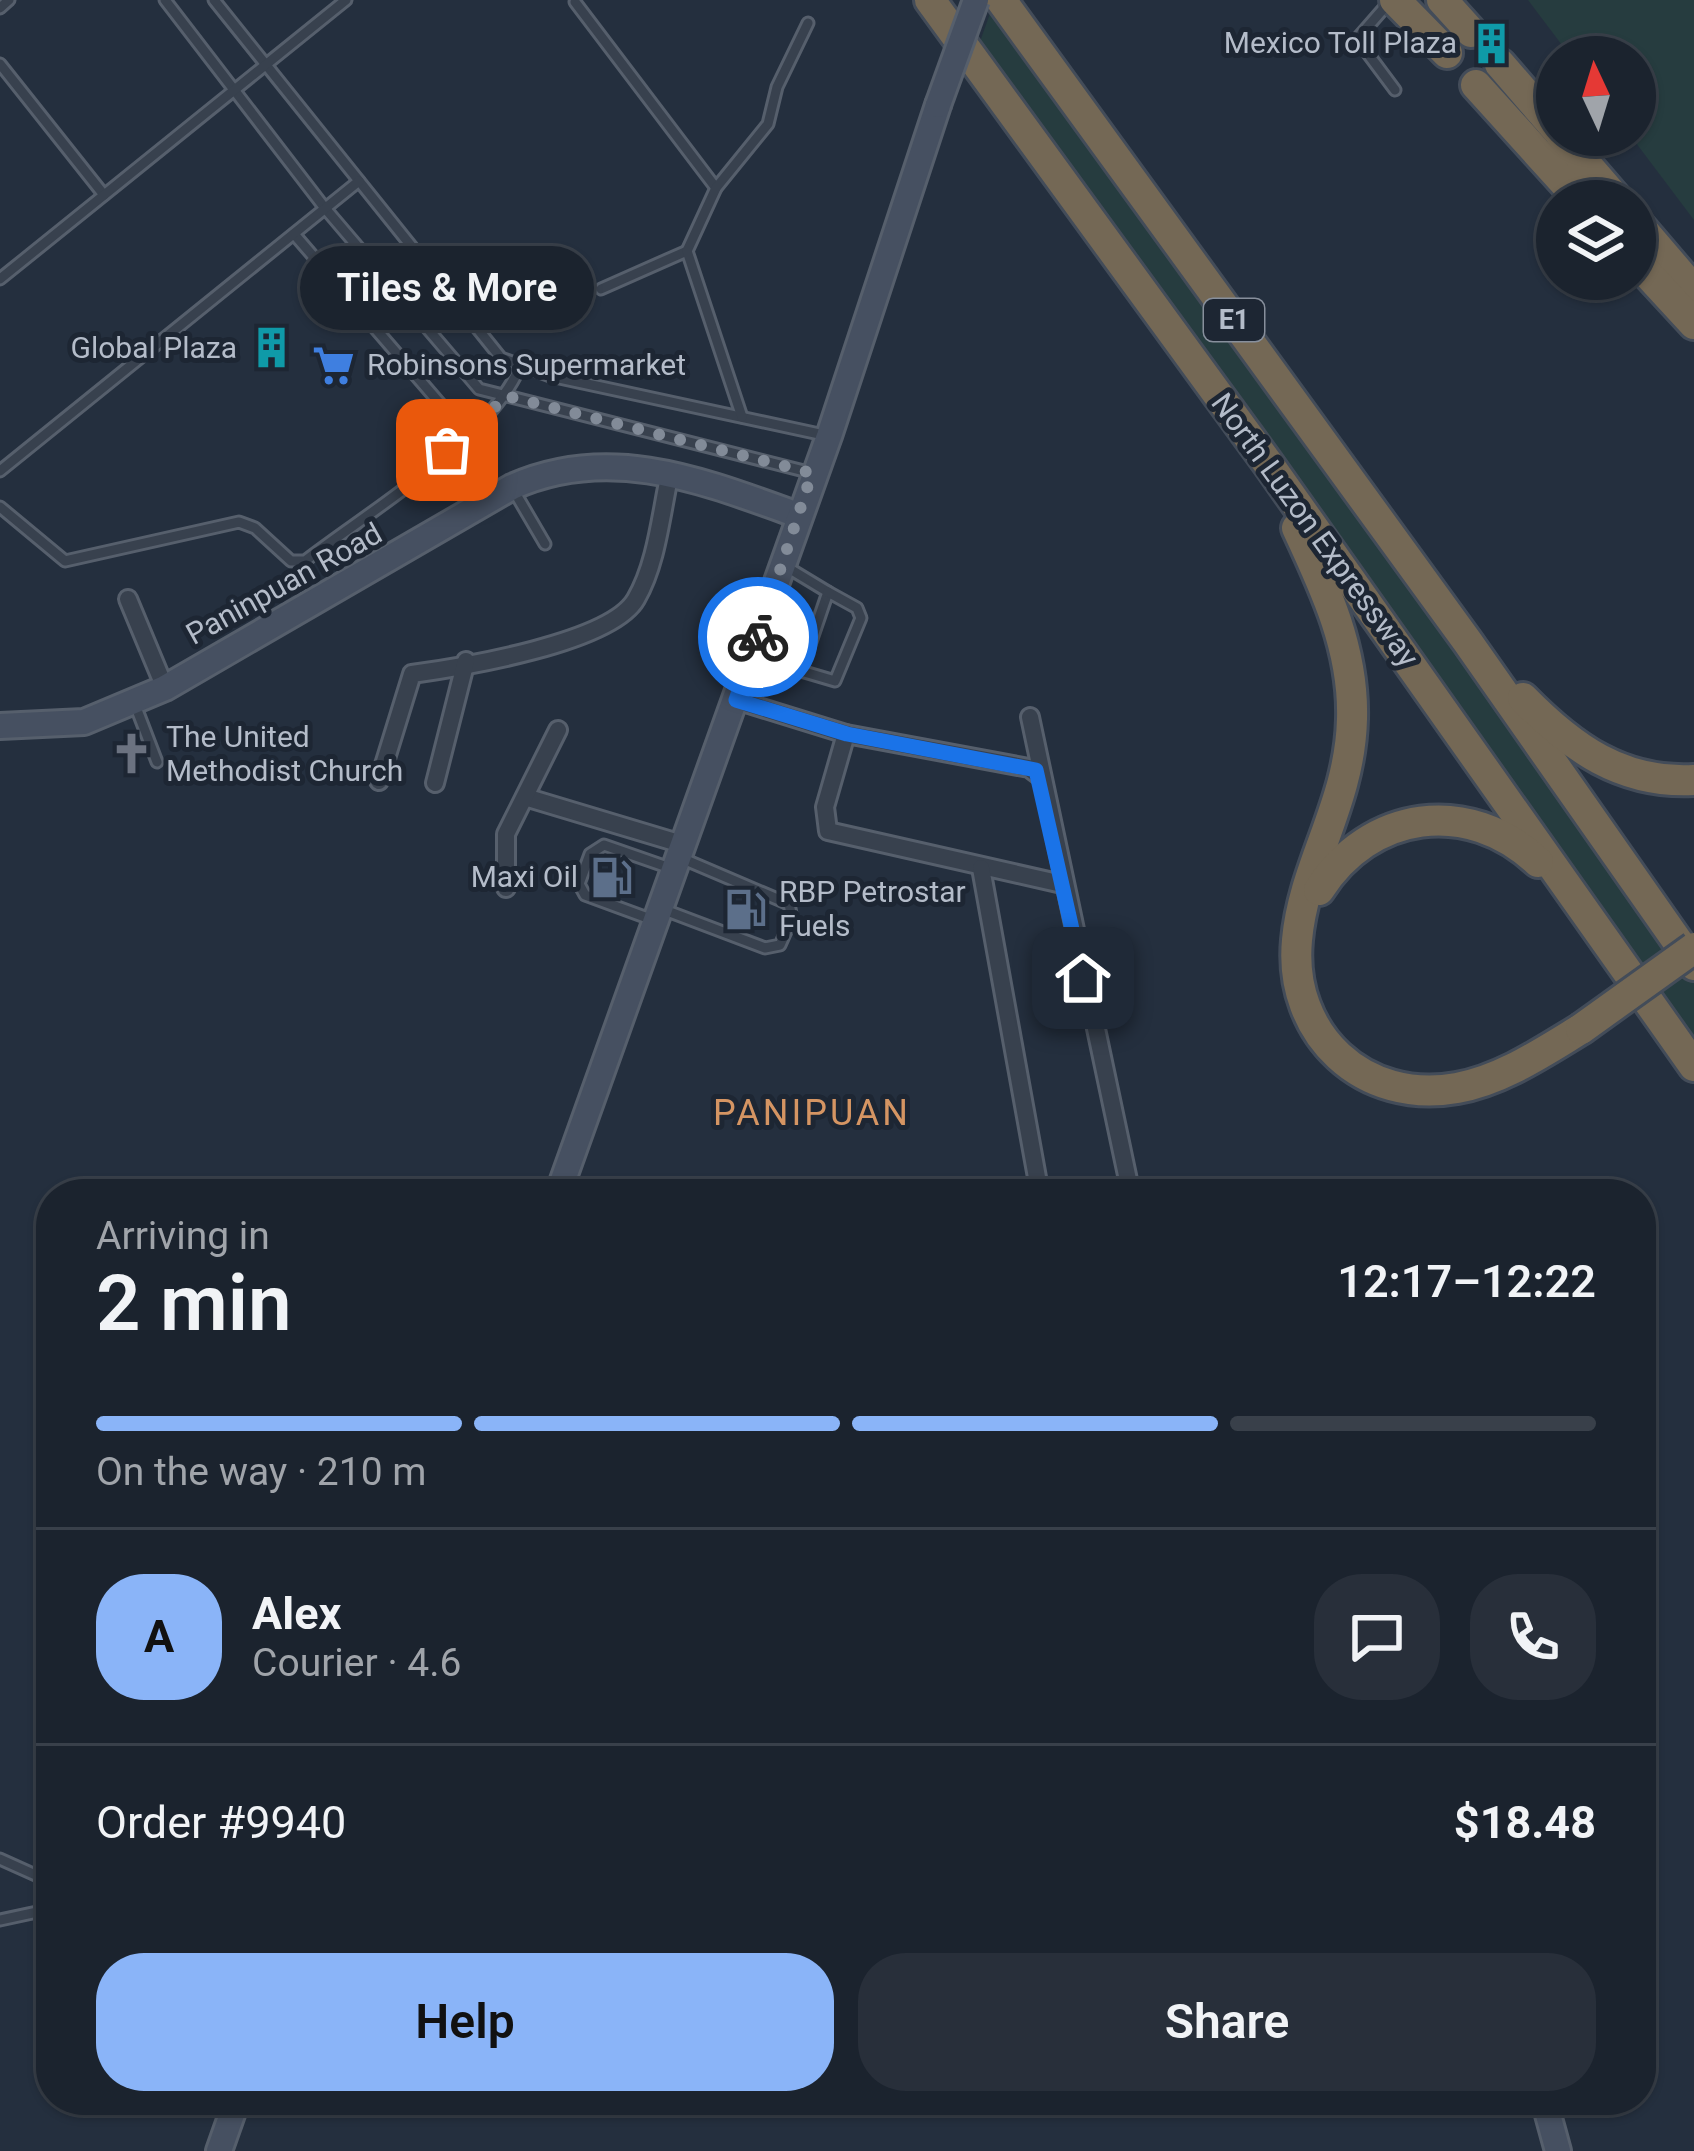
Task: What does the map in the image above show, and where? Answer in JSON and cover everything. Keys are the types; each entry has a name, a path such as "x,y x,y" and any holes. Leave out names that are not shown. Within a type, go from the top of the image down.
{"highway":[{"name":"North Luzon Expressway","path":"929,0 1268,462 1694,1066"},
{"name":"North Luzon Expressway","path":"1001,0 1467,640 1694,964"},
{"path":"1393,0 1447,53"},
{"path":"1442,0 1471,32"},
{"path":"1500,64 1536,106"},
{"path":"1476,85 1562,180"},
{"path":"1579,156 1600,180"},
{"path":"1656,246 1694,290"},
{"path":"1656,283 1694,324"},
{"path":"1268,462 1328,593 1352,688 1350,755 1339,807 1299,925 1297,973 1309,1022 1338,1058 1377,1082 1402,1089 1469,1085 1581,1029 1694,947"},
{"path":"1467,640 1568,740 1611,768 1658,782 1694,780"},
{"path":"1299,925 1337,861 1351,850 1397,825 1444,818 1487,829 1530,854 1609,943"}],"main road":[{"path":"563,1179 829,436 976,0"},
{"name":"Paninpuan Road","path":"0,726 84,722 165,688 512,487 555,470 594,465 670,473 798,515"},
{"path":"219,2151 232,2115"},
{"path":"1548,2115 1558,2151"}],"street":[{"path":"379,781 412,674 544,648 623,618 645,579 670,473"},
{"path":"128,599 165,688"},
{"path":"435,783 466,662"},
{"path":"736,700 847,734 1029,768 1041,777"},
{"path":"1030,717 1128,1179"},
{"path":"506,888 503,848 558,730"},
{"path":"847,734 825,807 828,831 1062,884"},
{"path":"525,797 680,858"},
{"path":"981,868 1037,1179"}],"lane":[{"path":"0,8 9,0"},
{"path":"165,0 324,207 479,389 812,473"},
{"path":"214,0 501,358 520,367 829,436"},
{"path":"0,279 346,0"},
{"path":"1393,0 1357,40 1395,90"},
{"path":"575,2 716,188"},
{"path":"601,289 687,251 716,188 768,124 777,87 808,23"},
{"path":"0,64 104,195"},
{"path":"0,471 359,181"},
{"path":"294,234 467,435"},
{"path":"687,251 742,417"},
{"path":"0,507 65,560 239,522 255,528 291,561 305,561 467,435 507,396 520,367"},
{"path":"512,487 544,544"},
{"path":"753,653 835,681 861,619 857,608 783,565"},
{"path":"801,671 828,592"},
{"path":"134,702 158,762"},
{"path":"604,845 680,858 789,904 792,918 781,945 765,948 660,915 580,892 590,854 604,845"},
{"path":"0,1859 36,1875"},
{"path":"0,1920 36,1913"}],"green space":[{"path":"1528,0 1694,0 1694,220 1646,156 1656,156 1656,36 1555,36"},
{"path":"993,5 1694,980 1694,1046 977,50"}],"way so far":[{"path":"447,450 507,396 812,473 758,637"}],"place":[{"name":"Mexico Toll Plaza","path":"1491,43"},
{"name":"Global Plaza","path":"271,348"},
{"name":"Robinsons Supermarket","path":"333,365"},
{"name":"Tiles & More","path":"447,450"},
{"name":"The United Methodist Church","path":"132,754"},
{"name":"Maxi Oil","path":"612,877"},
{"name":"RBP Petrostar Fuels","path":"745,909"}],"district":[{"name":"PANIPUAN","path":"812,1112"}],"route":[{"path":"758,637 736,700 847,734 1036,770 1083,978"}]}
